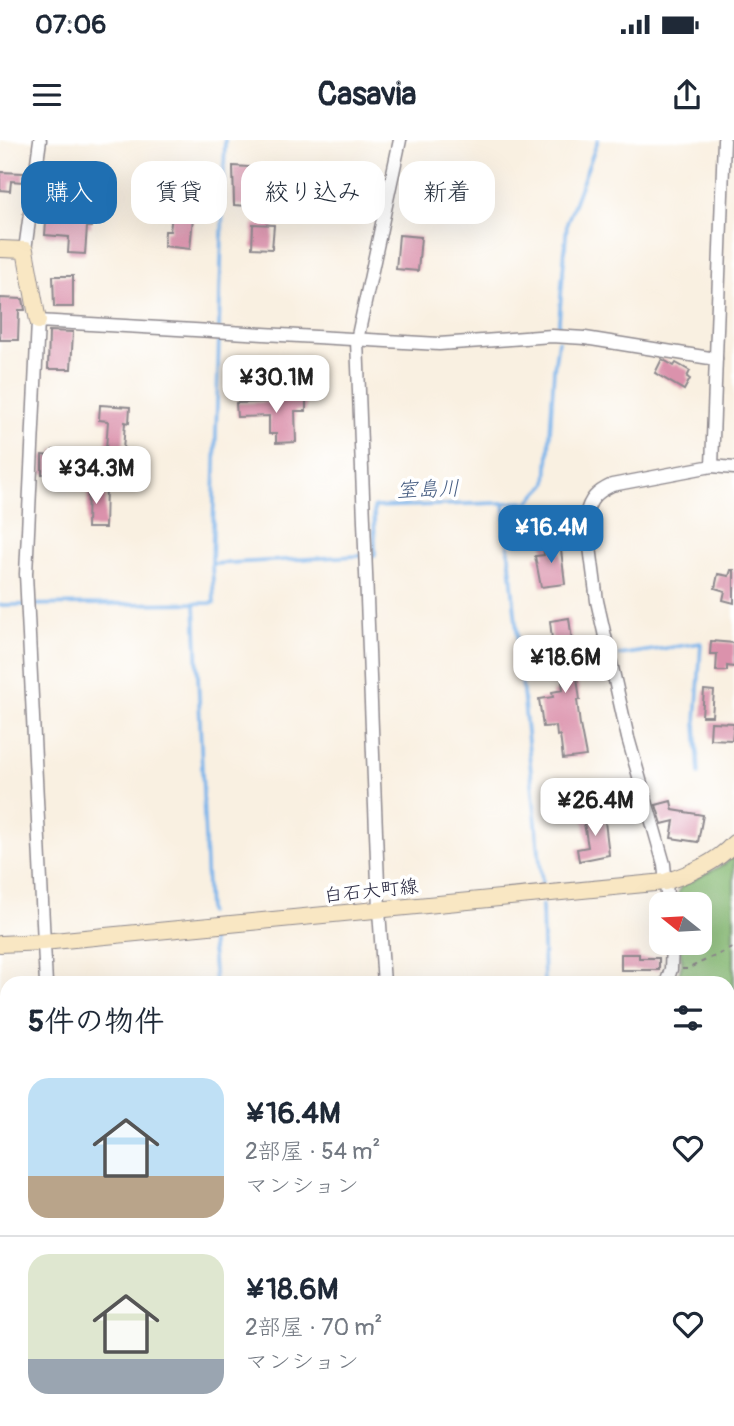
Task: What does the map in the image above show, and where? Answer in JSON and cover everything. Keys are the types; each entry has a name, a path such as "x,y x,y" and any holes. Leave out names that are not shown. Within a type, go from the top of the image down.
{"main road":[{"path":"0,248 26,250 38,321"},
{"name":"白石大町線","path":"0,944 666,882 722,856 734,842"}],"street":[{"path":"26,250 40,140"},
{"path":"383,976 357,340 400,140"},
{"path":"712,466 724,140"},
{"path":"45,976 26,613 38,321 439,344 559,337 586,338 716,359"},
{"path":"667,892 664,864 628,738 597,601 586,516 588,504 598,491 612,485 712,466 734,468"},
{"path":"669,976 672,956"}],"path":[{"path":"671,969 687,969 734,947"}],"green space":[{"path":"734,855 734,976 679,976 681,956 712,956 712,892 679,892 681,886 725,864"}],"building":[{"path":"233,166 241,166 241,205 234,205"},
{"path":"0,172 21,173 21,182 11,181 10,191 0,190"},
{"path":"46,224 91,224 91,227 87,227 85,254 68,253 69,237 45,235"},
{"path":"171,224 192,224 190,249 164,246 165,231 170,231"},
{"path":"253,224 274,225 272,249 252,248"},
{"path":"399,235 421,237 418,271 396,269"},
{"path":"53,276 73,276 73,307 54,307"},
{"path":"0,298 23,299 25,310 19,310 18,340 0,340"},
{"path":"49,331 73,332 71,369 48,369"},
{"path":"662,359 690,371 687,377 690,379 684,390 655,373"},
{"path":"306,397 306,411 295,411 296,442 276,443 276,434 269,434 269,416 237,417 236,403 268,402 268,398"},
{"path":"100,405 130,407 129,423 125,422 123,451 106,449 108,421 99,420"},
{"path":"53,450 70,450 69,474 42,474 42,455 53,456"},
{"path":"88,485 106,485 105,528 87,528"},
{"path":"560,541 565,584 541,587 535,556 544,555 543,543"},
{"path":"731,570 734,570 734,603 723,600 725,591 715,588 718,574 729,576"},
{"path":"569,618 580,700 577,700 580,725 586,756 563,759 556,726 543,727 539,699 553,697 552,692 563,690 559,656 554,657 550,621"},
{"path":"711,641 734,643 734,667 727,666 727,671 716,671 717,654 710,654"},
{"path":"704,690 714,691 712,716 702,716"},
{"path":"711,722 734,723 732,740 710,739"},
{"path":"671,801 673,810 703,815 698,842 671,838 674,821 662,824 656,805"},
{"path":"604,813 609,855 579,861 577,849 588,847 583,817"},
{"path":"621,954 659,958 659,970 621,970"}],"waterway":[{"path":"219,328 225,140"},
{"name":"室島川","path":"558,333 567,223 598,140"},
{"path":"212,564 219,336"},
{"name":"室島川","path":"0,605 214,603 212,564 375,555 374,507 529,502 547,483 558,341"},
{"path":"504,503 542,882"},
{"path":"195,603 208,913"},
{"path":"619,655 701,643 696,723 699,774"},
{"path":"572,662 601,658"},
{"path":"521,669 565,663"},
{"path":"542,905 544,976"},
{"path":"211,936 214,976"}]}
